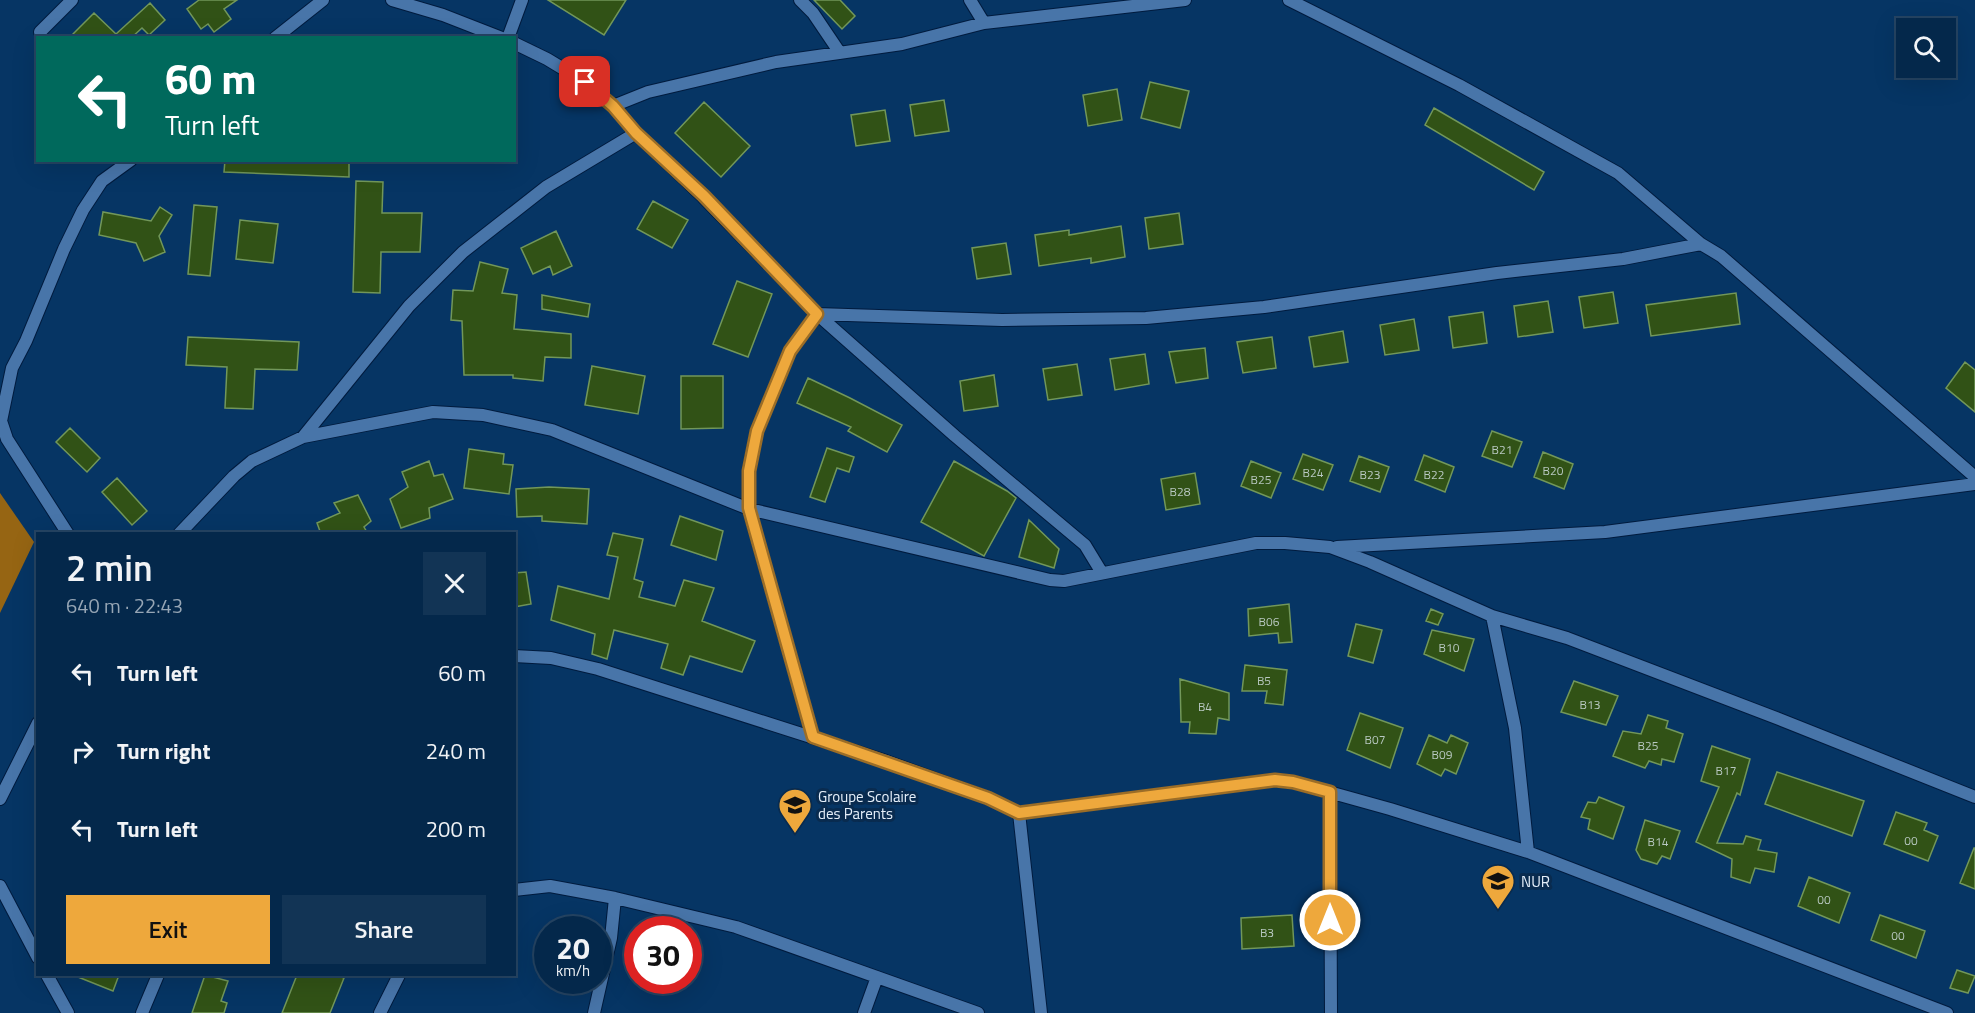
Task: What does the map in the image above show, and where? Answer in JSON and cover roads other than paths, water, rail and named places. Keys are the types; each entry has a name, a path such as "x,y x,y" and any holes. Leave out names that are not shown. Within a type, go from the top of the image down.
{"street":[{"path":"40,32 72,0"},
{"path":"278,36 323,0"},
{"path":"392,0 442,15 497,36"},
{"path":"509,36 522,0"},
{"path":"800,0 813,13 840,53"},
{"path":"970,0 984,23"},
{"path":"613,106 648,92 776,62 902,44 984,23 1185,0"},
{"path":"1289,0 1459,85 1618,173 1701,244 1722,256 1975,477"},
{"path":"516,44 547,59 585,82 613,106 636,133 704,196 817,314 955,436 1085,545 1102,573"},
{"path":"303,437 409,306 463,252 546,186 636,133"},
{"path":"67,532 7,439 0,421 12,368 26,341 68,239 102,181 127,162"},
{"path":"817,314 1002,320 1146,318 1264,307 1497,273 1623,259 1701,244"},
{"path":"813,737 749,508 749,471 757,431 790,351 817,314"},
{"path":"181,532 234,476 252,461 303,437 433,412 483,415 552,430 749,508 1050,580 1064,581 1256,543 1330,547 1605,532 1975,484"},
{"path":"1330,547 1370,562 1492,616 1567,638 1975,797"},
{"path":"1492,616 1515,728 1528,852"},
{"path":"516,656 551,658 598,669 813,737 978,794 1019,813 1275,780 1293,782 1390,809 1528,852 1947,1013"},
{"path":"0,799 36,727"},
{"path":"1330,792 1331,1013"},
{"path":"1019,813 1041,1013"},
{"path":"0,886 36,954"},
{"path":"516,890 550,886 615,898 736,927 978,1013"},
{"path":"594,1013 611,938 615,898"},
{"path":"48,976 68,1013"},
{"path":"142,1013 158,976"},
{"path":"380,1013 398,976"},
{"path":"864,1013 877,977"}],"place":[{"name":"Groupe Scolaire des Parents","path":"795,834"},
{"name":"NUR","path":"1498,910"}]}
